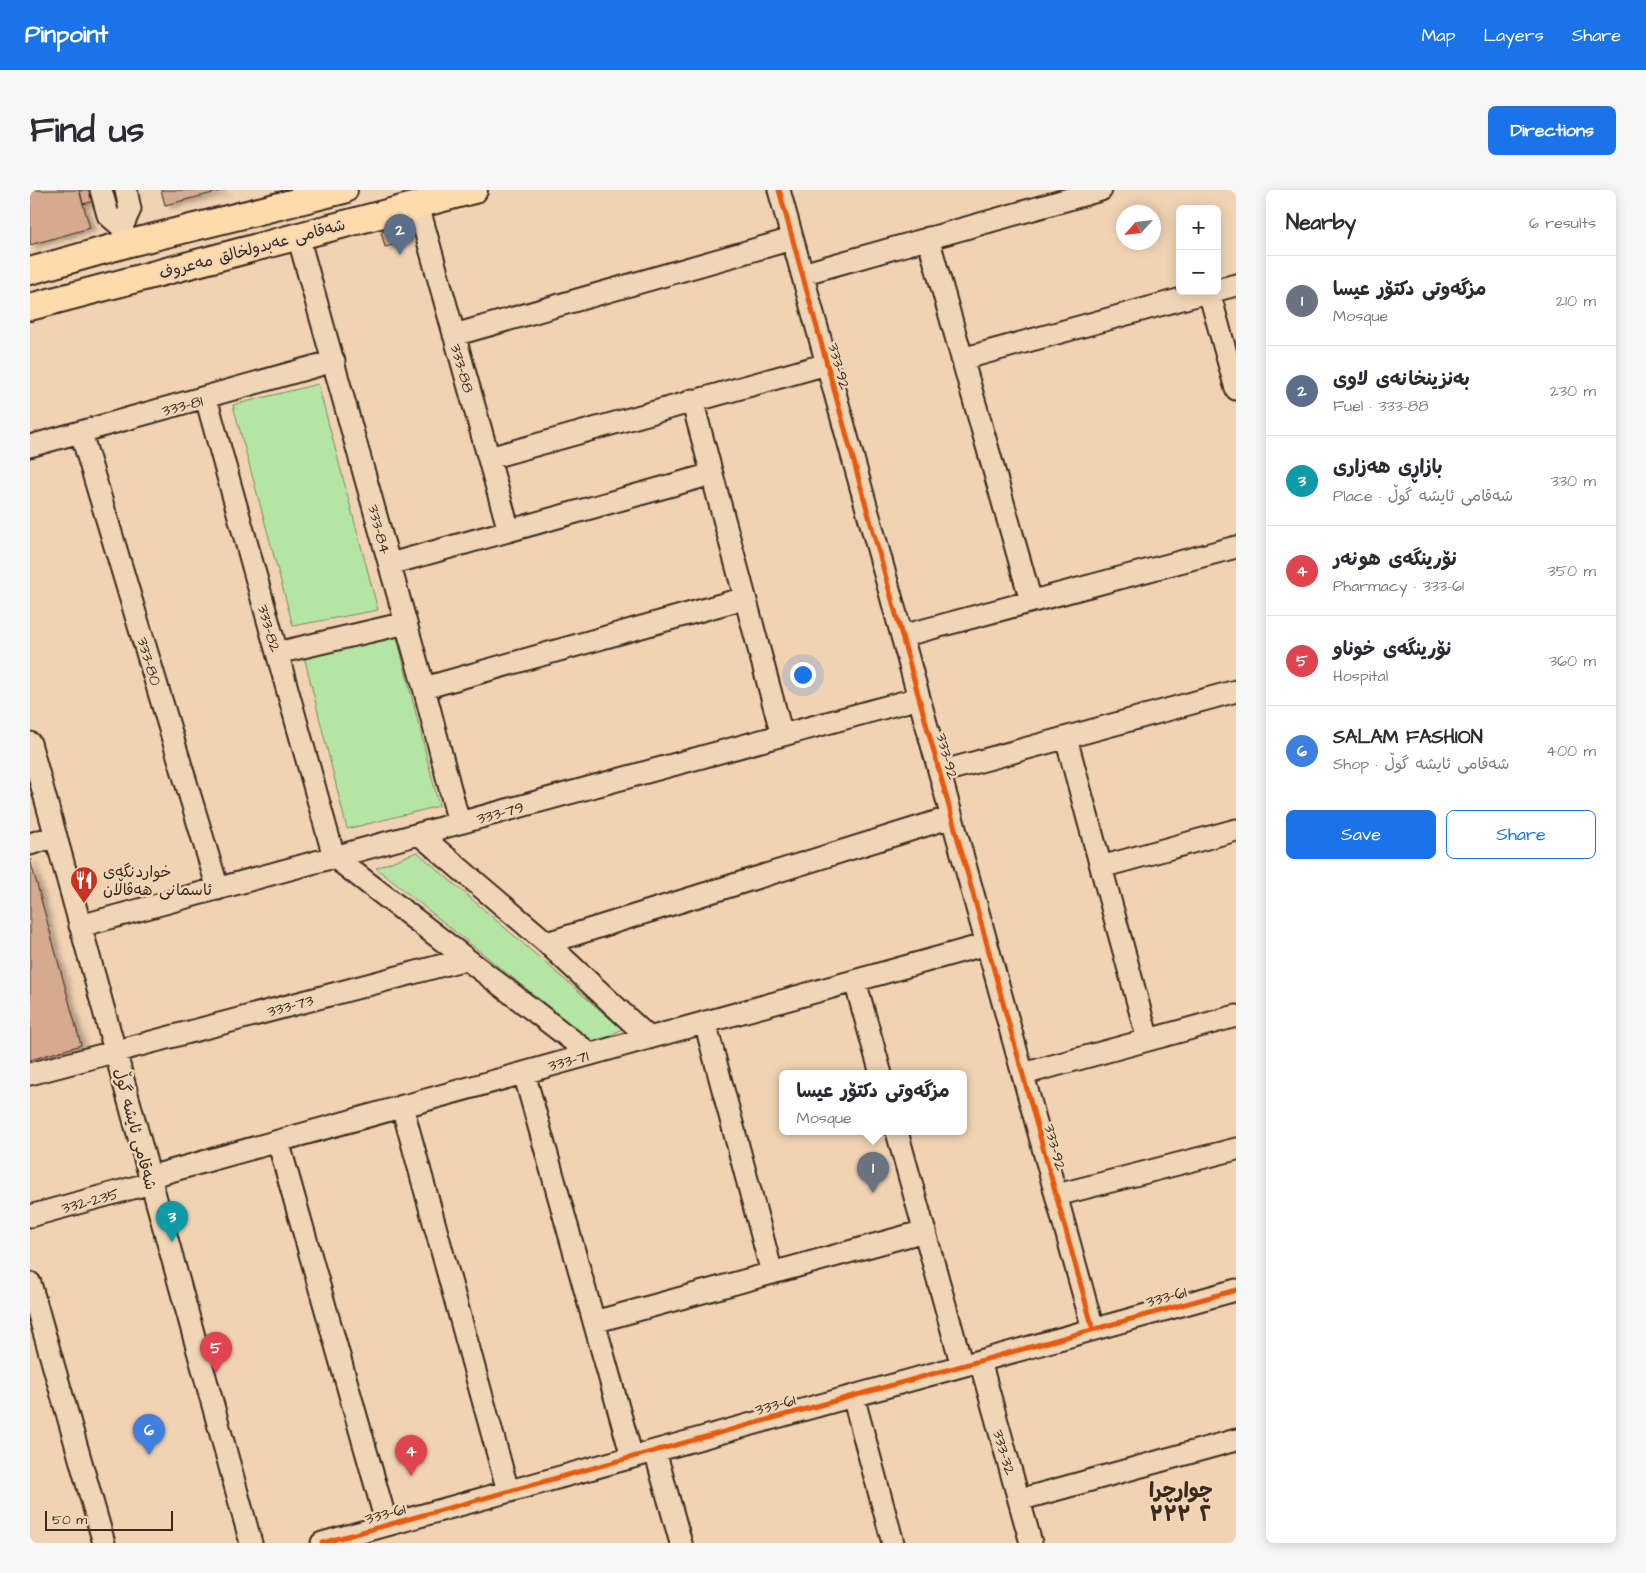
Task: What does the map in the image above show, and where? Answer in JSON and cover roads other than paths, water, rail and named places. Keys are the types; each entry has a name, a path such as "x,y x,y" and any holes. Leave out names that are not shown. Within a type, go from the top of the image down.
{"main road":[{"name":"شەقامی عەبدولخالق مەعروف","path":"30,271 124,235 344,190"},
{"name":"شەقامی عەبدولخالق مەعروف","path":"30,307 474,190"},
{"path":"124,235 133,279"}],"street":[{"path":"101,190 108,215 124,235"},
{"path":"124,235 130,209 126,190"},
{"name":"333-92","path":"779,190 1093,1329"},
{"path":"802,274 1100,190"},
{"name":"333-88","path":"418,205 509,531"},
{"name":"333-84","path":"298,236 390,564 459,823"},
{"path":"928,238 1031,601"},
{"path":"454,335 792,239"},
{"path":"1221,289 1236,285"},
{"path":"962,359 1199,295"},
{"path":"1211,295 1236,389"},
{"name":"333-81","path":"30,446 334,361"},
{"path":"489,458 827,364"},
{"name":"333-82","path":"206,398 334,857"},
{"path":"692,400 782,735"},
{"name":"333-80","path":"81,432 218,889"},
{"path":"390,564 712,474"},
{"path":"902,636 1236,547"},
{"path":"424,688 745,598"},
{"path":"277,653 406,623"},
{"path":"940,772 1236,691"},
{"name":"333-79","path":"80,926 919,698"},
{"path":"1066,738 1148,1040"},
{"name":"شەقامی ئایشە گوڵ","path":"30,743 150,1180 246,1542"},
{"path":"547,943 952,817"},
{"path":"1101,867 1236,830"},
{"path":"419,834 547,943 649,1038"},
{"path":"30,844 56,836"},
{"path":"334,857 590,1054"},
{"name":"333-71","path":"150,1180 402,1106 987,944"},
{"name":"333-73","path":"30,1074 114,1050 466,959"},
{"path":"855,981 880,1070"},
{"path":"1023,1074 1236,1016"},
{"path":"705,1022 772,1273"},
{"path":"524,1073 632,1457"},
{"path":"402,1106 508,1491"},
{"name":"333-32","path":"898,1135 924,1231 1019,1500 1031,1543"},
{"path":"278,1141 387,1525"},
{"path":"1056,1196 1236,1149"},
{"name":"332-235","path":"30,1216 150,1180"},
{"path":"594,1322 924,1231"},
{"path":"30,1283 104,1543"},
{"name":"333-61","path":"322,1543 1236,1290"},
{"path":"854,1396 893,1543"},
{"path":"1019,1500 1236,1440"},
{"path":"655,1451 681,1543"}],"place":[{"name":"بەنزینخانەی لاوی","path":"400,255"},
{"name":"خواردنگەی ئاسمانی هەڤاڵان","path":"84,904"},
{"name":"مزگەوتی دکتۆر عیسا","path":"873,1193"},
{"name":"بازاڕی هەزاری","path":"172,1242"},
{"name":"نۆرینگەی خوناو","path":"216,1373"},
{"name":"SALAM FASHION","path":"149,1455"},
{"name":"نۆرینگەی هونەر","path":"411,1476"}],"district":[{"name":"چوارچرا ٢ ٣٣٣","path":"1181,1502"}]}
